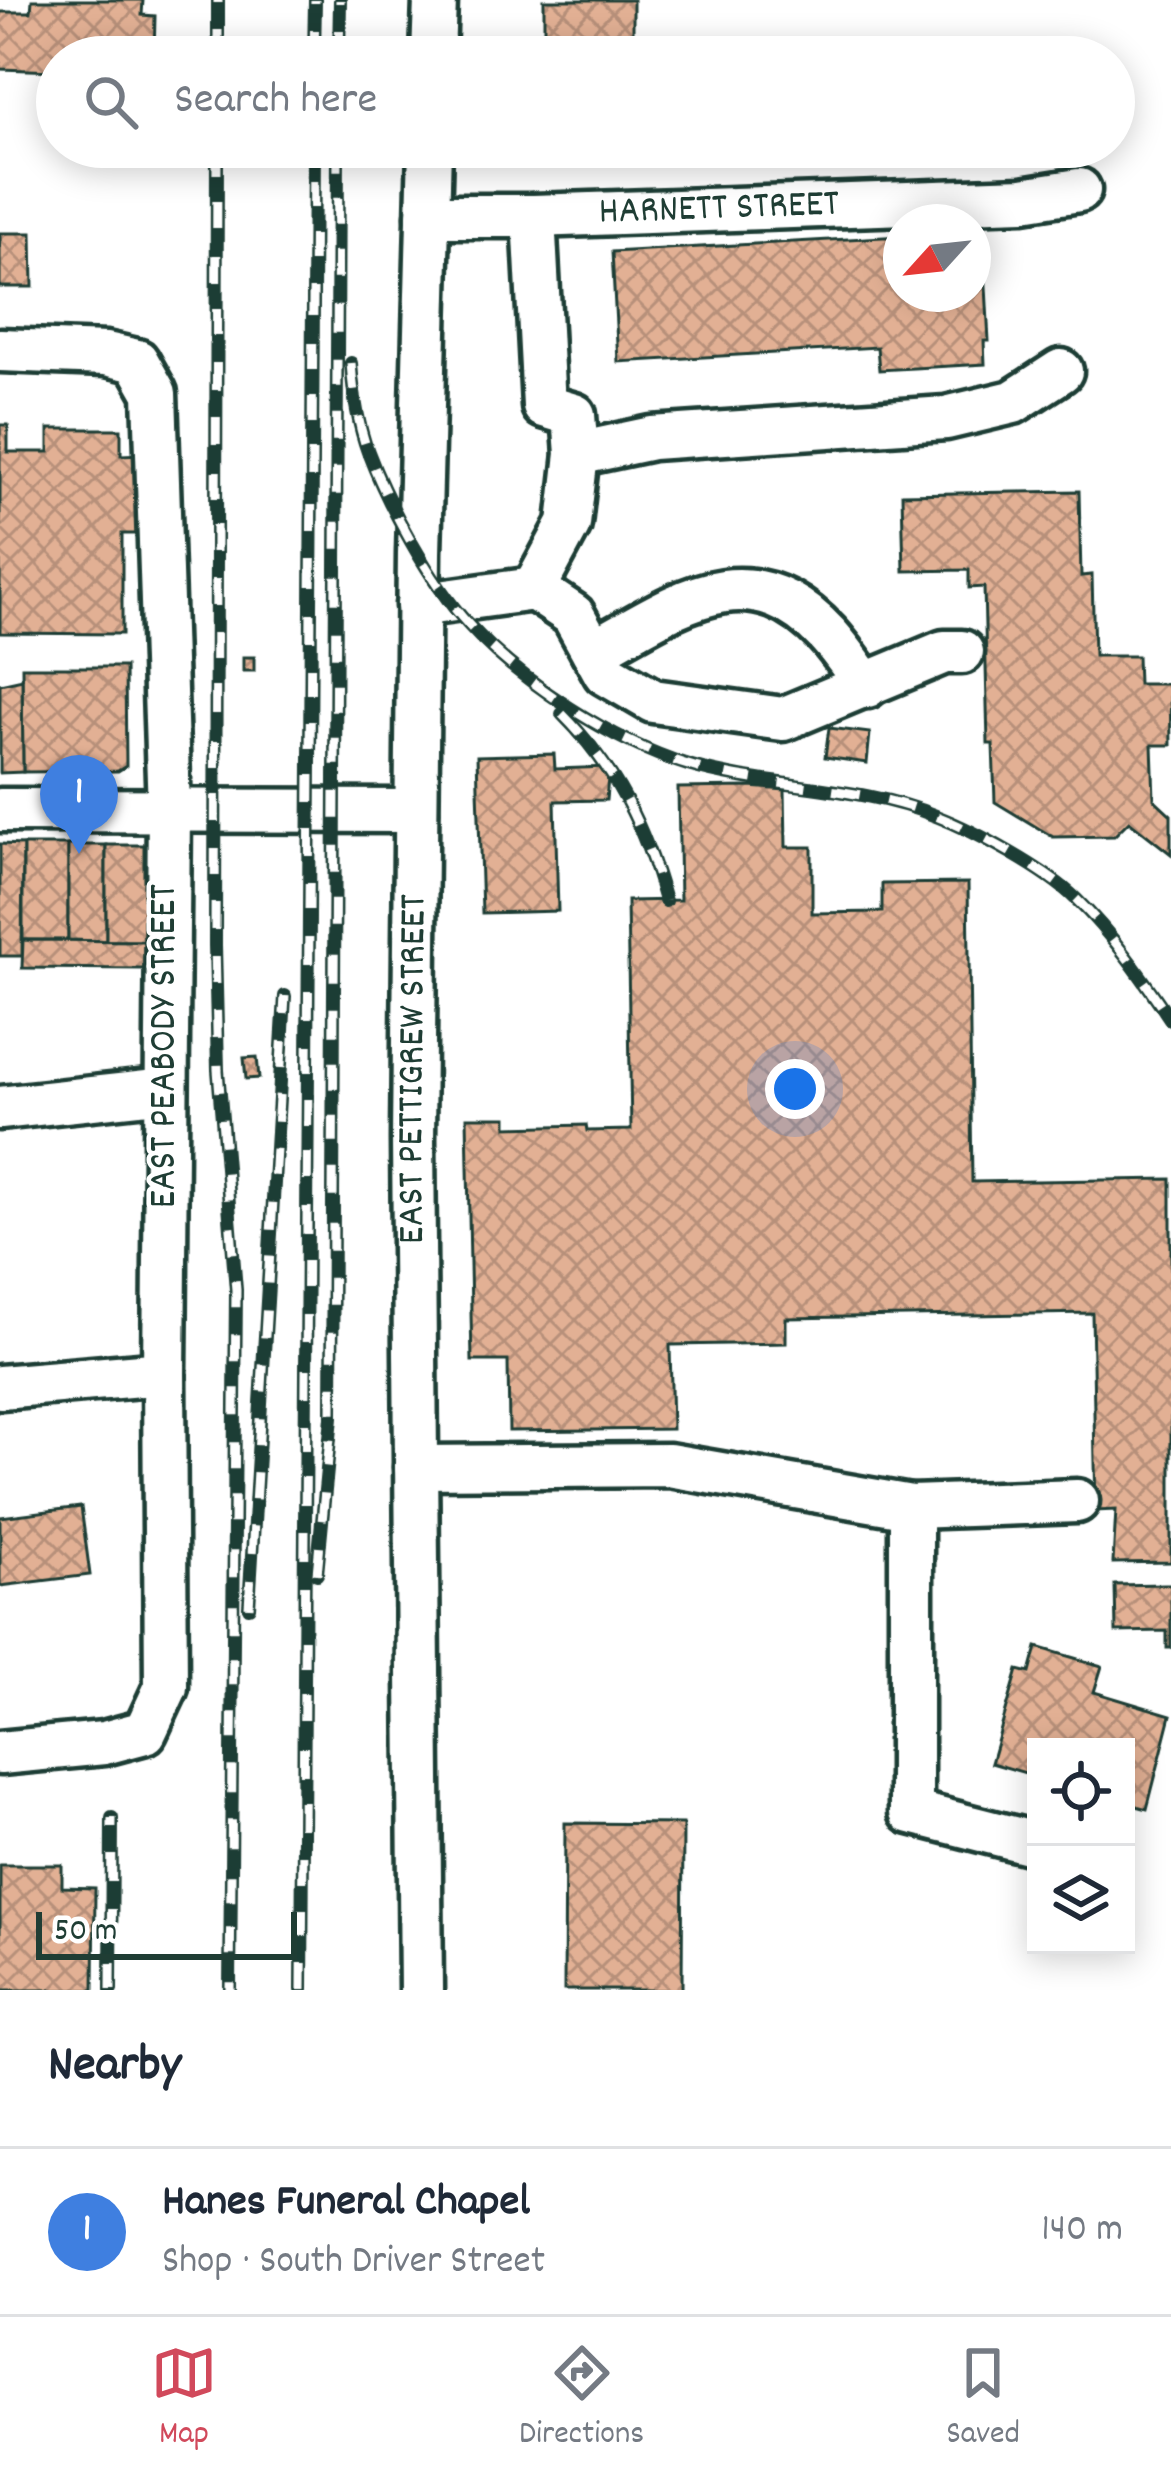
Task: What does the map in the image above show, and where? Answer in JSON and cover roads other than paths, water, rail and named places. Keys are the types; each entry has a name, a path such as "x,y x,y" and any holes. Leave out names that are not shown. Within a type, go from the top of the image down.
{"street":[{"path":"434,36 435,0"},
{"name":"EAST PETTIGREW STREET","path":"421,1990 416,811 429,168"},
{"name":"HARNETT STREET","path":"428,216 1023,199 1079,190"},
{"path":"534,216 544,406 574,415 577,454 569,524 534,590"},
{"name":"EAST PEABODY STREET","path":"0,350 106,354 136,361 155,393 169,810 166,1688 145,1732 104,1743 0,1754"},
{"path":"577,454 652,438 946,418 1013,402 1060,371"},
{"path":"593,651 688,598 738,587 781,599 825,632 867,686"},
{"path":"418,605 534,590 573,615 605,673 653,701 783,719 944,652 962,652"},
{"path":"0,810 416,811"},
{"path":"0,1108 166,1090"},
{"path":"0,1388 164,1373"},
{"path":"416,1467 669,1465 910,1507 1077,1501"},
{"path":"910,1507 910,1812 1027,1842"}],"railway":[{"path":"218,0 218,36"},
{"path":"314,36 315,0"},
{"path":"339,36 340,0"},
{"path":"217,168 215,945 218,1070 236,1290 230,1990"},
{"path":"302,1990 314,168"},
{"path":"317,1574 332,1417 338,168"},
{"path":"351,363 364,442 398,518 454,607 514,667 569,708 659,755 719,773 876,798 990,841 1076,899 1115,942 1171,1020"},
{"path":"562,714 598,756 626,800 665,901"},
{"path":"249,1607 285,996"},
{"path":"111,1990 112,1818"}],"place":[{"name":"Hanes Funeral Chapel","path":"79,854"}]}
